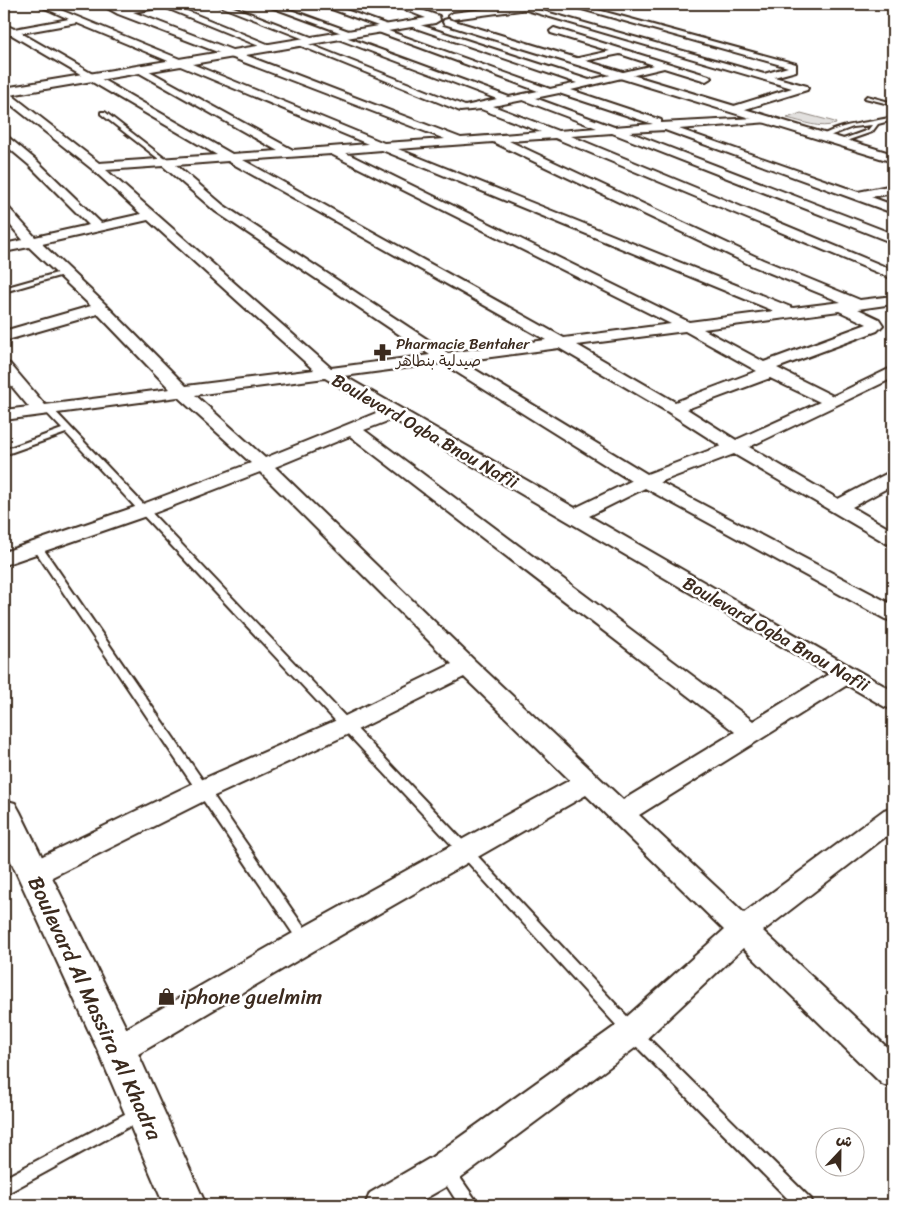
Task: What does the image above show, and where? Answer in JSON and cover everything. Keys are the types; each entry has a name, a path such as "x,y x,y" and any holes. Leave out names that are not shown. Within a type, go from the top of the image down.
{"street":[{"path":"4,5 10,4"},
{"path":"40,4 76,21 792,314"},
{"path":"104,4 461,141"},
{"path":"7,31 76,21 160,4 272,48"},
{"path":"219,4 315,40"},
{"path":"267,4 353,34"},
{"path":"322,4 392,28"},
{"path":"395,4 893,158"},
{"path":"510,4 765,76 802,89 736,109"},
{"path":"4,93 139,69 543,4"},
{"path":"568,4 792,66 792,69 765,76"},
{"path":"413,24 588,83"},
{"path":"377,30 554,91 664,126 893,209"},
{"path":"7,31 93,77 348,225 562,343 893,539"},
{"path":"554,31 706,78"},
{"path":"577,61 689,36"},
{"path":"337,37 508,100"},
{"path":"298,43 464,109 554,91 665,65"},
{"path":"139,69 291,153"},
{"name":"Boulevard Oqba Bnou Nafii","path":"4,93 96,167 327,373 392,413 893,701"},
{"path":"523,97 893,239"},
{"path":"483,106 556,134 893,275"},
{"path":"96,167 769,119"},
{"path":"495,138 758,263 867,304 893,308"},
{"path":"4,140 33,163 98,227"},
{"path":"332,150 688,327 767,370 833,402"},
{"path":"166,162 219,208 445,358 645,481 893,614"},
{"path":"761,221 893,189"},
{"path":"4,210 32,242 101,308 182,392 263,465 467,666 893,1074"},
{"path":"4,248 150,216"},
{"path":"4,415 893,300"},
{"path":"674,408 872,328 875,325 874,322 842,307"},
{"path":"4,336 101,308"},
{"path":"4,367 45,409"},
{"path":"572,517 645,481 735,447 893,372"},
{"path":"4,560 37,546 142,511 392,413"},
{"path":"351,429 751,732"},
{"path":"837,507 893,478"},
{"path":"34,873 203,790 345,726 467,666"},
{"path":"621,814 847,674"},
{"path":"117,1050 305,941 588,782"},
{"name":"Boulevard Al Massira Al Khadra","path":"4,812 117,1050 184,1205"},
{"path":"382,1205 444,1169 632,1032 743,930 893,817"}],"lane":[{"path":"867,97 893,104"},
{"path":"103,113 166,162"},
{"path":"824,136 852,126 876,123 893,118"},
{"path":"841,141 870,131 876,123"},
{"path":"4,290 64,273"},
{"path":"45,409 466,852 632,1032 805,1205"},
{"path":"4,453 67,430"},
{"path":"37,546 305,941"},
{"path":"4,1187 143,1111"},
{"path":"444,1169 469,1205"}],"shaded area":[{"path":"801,113 835,122 836,124 824,126 787,118"}],"place":[{"name":"Pharmacie Bentaher صيدلية بنطاهر","path":"382,353"},
{"name":"iphone guelmim","path":"166,997"}]}
